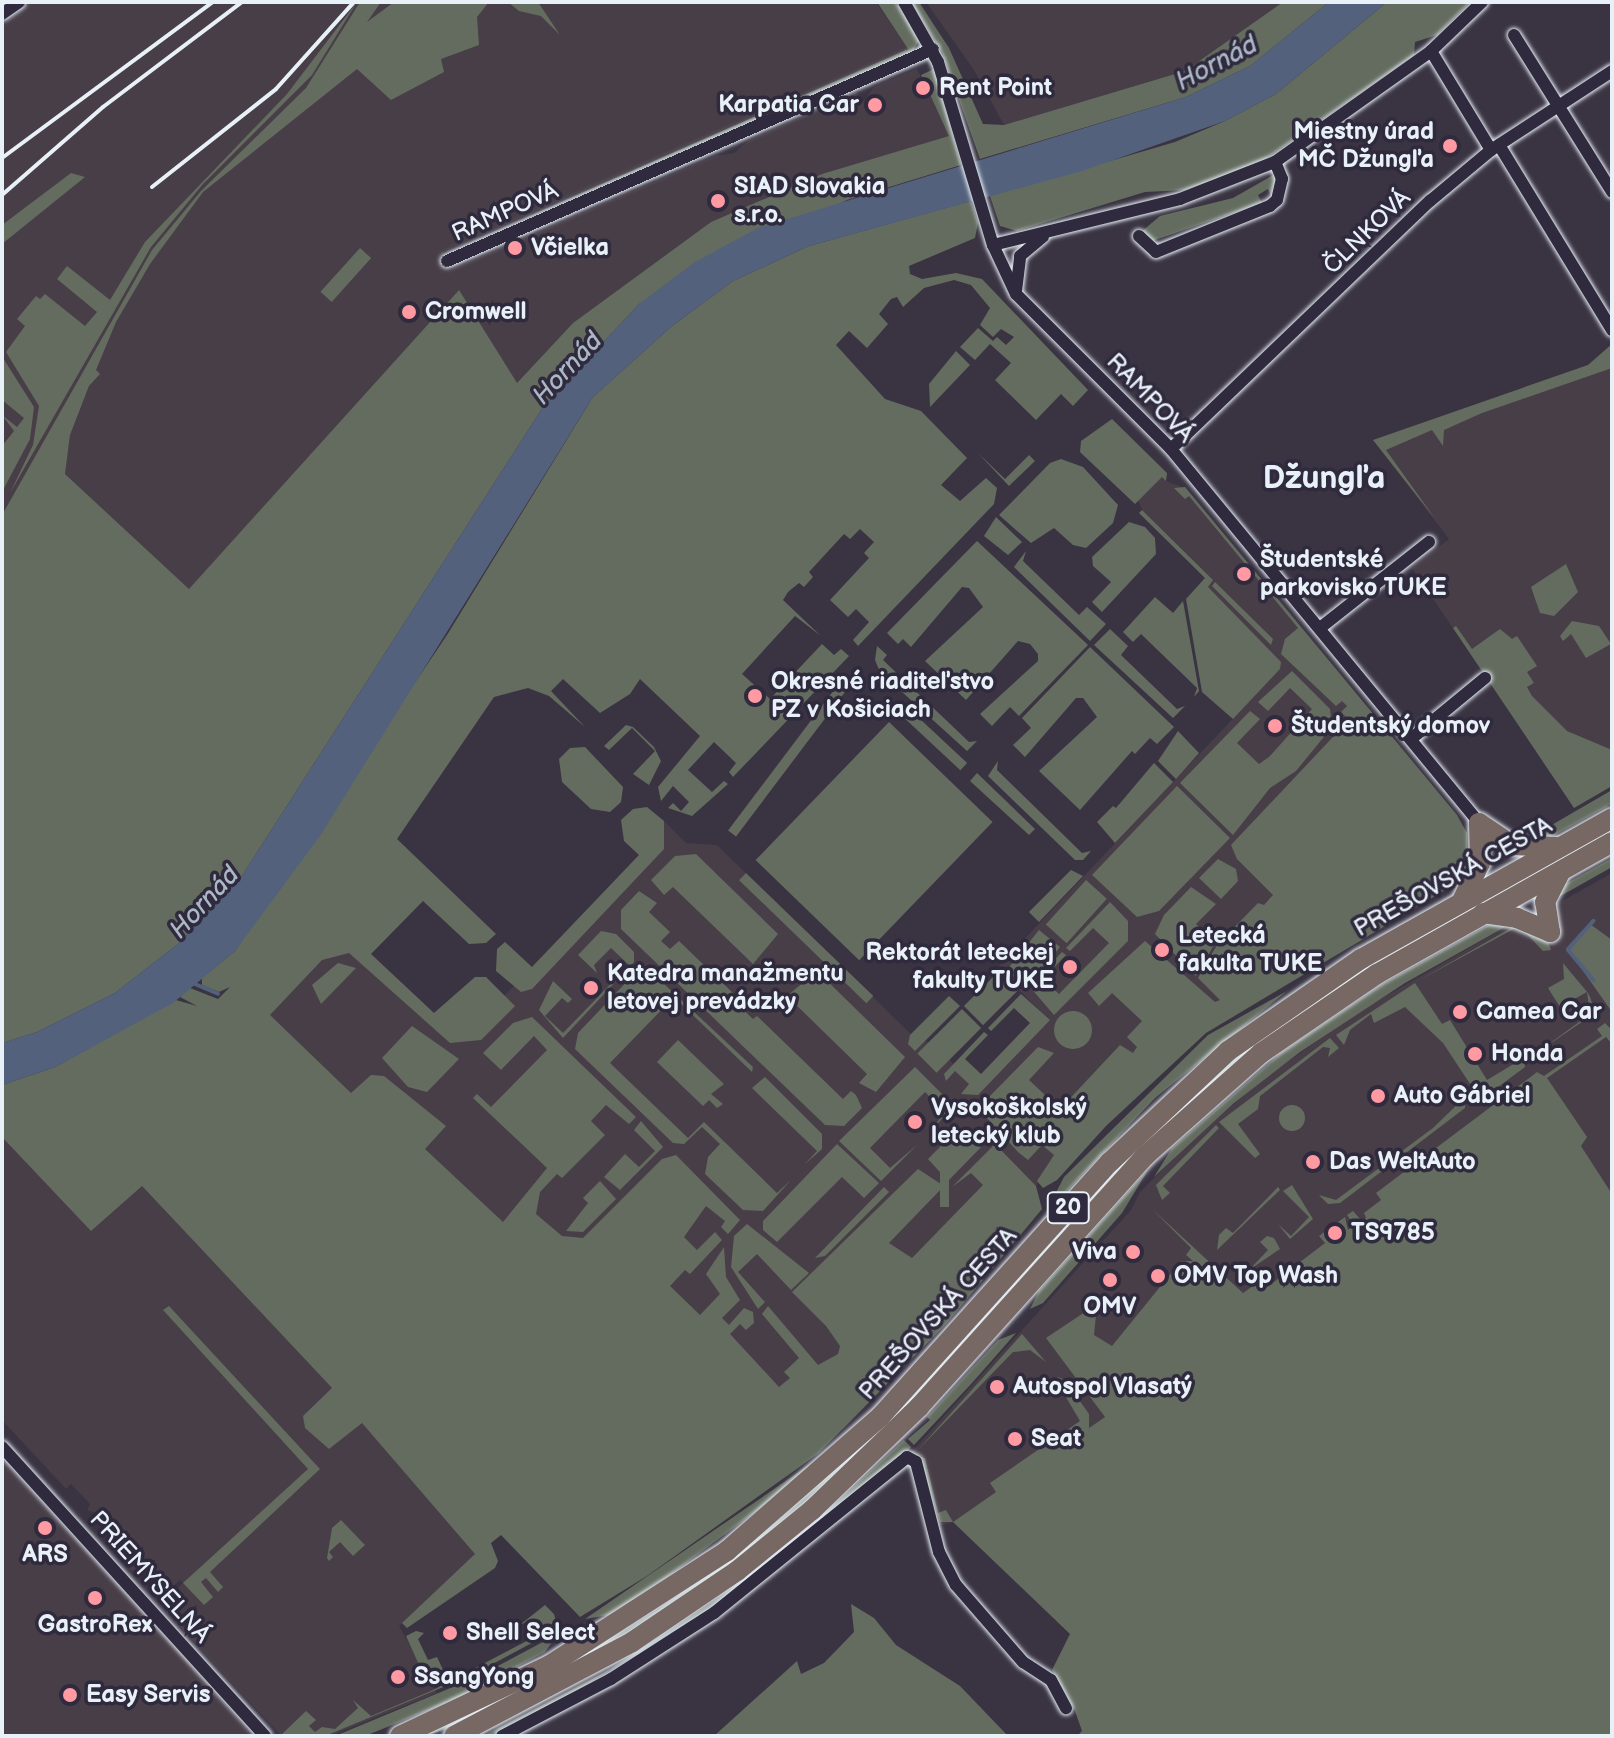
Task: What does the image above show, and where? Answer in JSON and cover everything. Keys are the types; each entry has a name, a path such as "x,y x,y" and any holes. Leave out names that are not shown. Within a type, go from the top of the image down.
{"highway":[{"name":"PREŠOVSKÁ CESTA","path":"400,1736 573,1652 647,1607 752,1532 881,1416 1085,1188 1176,1096 1306,994 1462,901 1612,818"},
{"path":"1479,823 1520,847 1561,846"},
{"path":"1462,901 1480,863 1479,823"},
{"name":"PREŠOVSKÁ CESTA","path":"454,1736 632,1642 763,1551 904,1423 1102,1202 1192,1110 1314,1014 1483,913 1612,842"},
{"path":"1483,913 1517,918 1550,932 1545,902 1560,871"}],"street":[{"path":"2,14 19,2"},
{"name":"RAMPOVÁ","path":"904,2 933,49 993,245 1016,294 1171,449 1479,823"},
{"path":"993,245 1047,235 1215,189 1275,162 1431,51 1482,2"},
{"path":"1514,35 1612,192"},
{"name":"RAMPOVÁ","path":"447,261 933,49"},
{"path":"1431,51 1612,330"},
{"name":"ČLNKOVÁ","path":"1171,449 1495,147 1612,71"},
{"path":"1139,236 1156,252 1270,206 1277,200 1282,179 1275,162"},
{"path":"1016,294 1020,256 1047,235"},
{"path":"1320,628 1429,542"},
{"path":"1411,739 1485,678"},
{"name":"PRIEMYSELNÁ","path":"2,1447 265,1736"},
{"path":"502,1736 611,1679 714,1613 907,1457 916,1462 939,1552 956,1585 1023,1662 1051,1680 1066,1708"}],"shaded area":[{"path":"32,2 876,2 908,49 443,251 450,270 715,156 734,153 748,141 856,92 863,102 874,87 917,69 950,136 822,174 711,222 573,323 516,384 458,291 190,590 65,474 70,435 89,386 99,374 68,400 2,515 2,24"},
{"path":"926,2 1283,2 1185,71 1004,125 974,70"},
{"path":"1612,344 1612,774 1570,801 1412,568 1449,539 1373,440 1588,365"},
{"name":"Letecká fakulta TUKE","path":"1167,473 1166,481 1182,487 1467,833 1467,864 1459,879 1438,894 1285,963 1045,1173 930,1338 843,1430 657,1324 433,1177 259,1014 333,919 462,1040 639,855 664,821 686,843 717,845 914,1037 934,1044 977,1088 1046,1017 997,968 1280,669 1203,587 1211,578 1143,511 1136,497"},
{"path":"1612,873 1612,1194 1534,1074 1438,1146 1371,1216 1105,1417 953,1522 933,1527 920,1473 907,1457 1131,1210 1140,1192 1198,1135 1259,1082 1360,1011 1514,922 1535,929 1550,908"},
{"path":"3,1136 141,1185 332,1388 476,1554 399,1626 437,1693 330,1736 303,1736 292,1725 281,1735 160,1605 183,1583 180,1580 163,1595 144,1574 130,1570 128,1556 97,1522 103,1516 87,1510 90,1504 71,1484 66,1489 2,1420"},
{"path":"2,1459 180,1653 252,1736 2,1736"}],"green space":[{"path":"357,2 312,75 203,184 151,247 10,493 33,445 39,406 6,352 25,326 17,319 36,296 40,299 45,294 85,326 97,312 57,279 67,266 110,300 145,242 287,94"},
{"path":"360,2 381,2 367,22 394,2 489,2 477,17 479,45 441,59 444,72 391,100 357,69 203,192 150,264 116,322 96,370 100,374 89,386 70,435 65,474 189,589 459,290 517,383 573,323 711,222 822,174 949,136 921,75 934,69 961,165 847,200 639,304 543,407 238,882 178,944 115,993 37,1032 2,1043 2,515 152,250 201,191 306,88"},
{"path":"508,2 538,2 560,35 541,16 519,11"},
{"path":"877,2 894,2 907,18 920,39 913,51 444,254 908,49"},
{"path":"911,2 919,2 949,48 983,124 1004,125 1185,71 1283,2 1329,2 1250,66 1186,97 980,159 942,52"},
{"path":"1387,2 1470,2 1437,35 1415,42 1414,55 1261,162 1185,190 1145,192 1017,231 1000,226 990,196 1175,142 1225,121 1276,94"},
{"path":"71,173 85,177 2,244 2,225"},
{"path":"1277,173 1272,197 1268,189 1258,195 1262,203 1152,241 1141,232 1160,216 1233,198"},
{"path":"971,201 978,223 975,238 909,266 910,274 922,279 956,273 982,279 1088,390 1073,406 1061,394 1036,420 995,380 1011,363 990,344 975,360 960,347 978,328 993,341 997,337 1006,345 1014,337 1001,329 993,337 980,325 990,308 971,285 954,280 924,288 903,307 897,297 891,299 879,314 888,324 867,348 849,331 836,345 885,399 921,411 967,458 941,485 960,501 986,478 997,488 994,504 858,646 853,640 869,622 856,609 848,617 830,600 869,558 864,553 874,542 860,529 850,539 844,534 809,572 813,577 804,587 799,583 783,600 821,636 795,616 742,674 770,699 822,644 834,655 841,649 849,656 733,777 729,772 736,763 714,742 688,770 712,792 724,781 728,784 692,816 668,808 673,803 681,811 689,802 673,786 661,801 658,787 700,736 640,679 630,694 600,713 563,679 551,691 585,727 549,696 528,688 494,697 397,839 496,934 486,943 469,944 423,901 371,954 434,1013 475,977 486,977 515,1006 481,1040 450,1043 349,953 322,960 270,1015 351,1093 371,1075 384,1076 446,1126 425,1149 503,1222 547,1168 473,1098 477,1094 491,1107 547,1050 534,1036 501,1070 483,1053 513,1023 532,1017 636,1117 629,1124 606,1105 591,1121 605,1135 562,1178 557,1174 540,1192 536,1214 562,1236 583,1238 662,1159 676,1155 740,1220 728,1234 721,1227 725,1221 706,1206 684,1237 697,1250 715,1232 722,1240 690,1274 685,1270 670,1286 700,1315 720,1294 706,1274 724,1247 726,1277 740,1300 722,1318 729,1325 744,1308 753,1312 754,1323 746,1330 740,1324 730,1334 779,1387 790,1378 784,1372 799,1358 762,1314 768,1306 818,1365 838,1354 840,1346 826,1326 792,1292 918,1169 944,1186 889,1243 912,1258 983,1185 971,1173 952,1187 995,1144 1036,1186 1042,1209 947,1323 819,1453 647,1576 580,1617 501,1535 491,1543 498,1561 495,1568 407,1628 402,1623 475,1554 362,1423 329,1449 305,1428 303,1416 332,1388 142,1186 91,1231 2,1137 2,1085 55,1067 176,1000 197,1006 180,997 190,988 218,999 230,987 219,992 202,985 202,978 235,951 447,635 593,397 672,326 733,281 809,246"},
{"path":"360,248 371,258 332,302 321,292"},
{"path":"1612,344 1612,368 1482,413 1444,430 1443,446 1432,430 1386,450 1436,520 1373,440 1588,365"},
{"path":"956,351 970,365 930,407 929,384"},
{"path":"3,358 34,407 30,439 2,492 2,446 14,431 2,415 17,427 24,418 2,400"},
{"path":"1112,419 1167,473 1166,481 1162,477 1135,504 1080,452 1081,441"},
{"path":"978,453 1005,479 1029,455 1035,461 1009,486"},
{"path":"1061,459 1083,467 1118,505 1113,523 1086,548 1073,545 1054,528 1031,543 999,515 1050,463"},
{"path":"1185,487 1457,815 1467,833 1467,864 1452,886 1206,1033 1106,1126 1057,1180 1043,1188 1037,1181 1054,1155 1042,1145 1028,1160 1018,1152 986,1117 988,1098 1038,1047 1054,1053 1029,1080 1060,1109 1120,1045 1133,1053 1137,1047 1127,1037 1142,1021 1112,993 1099,1006 1088,993 1145,941 1215,1002 1220,1000 1198,978 1217,945 1258,903 1264,905 1273,895 1237,859 1231,845 1349,720 1341,712 1347,706 1342,701 1336,706 1281,654 1285,639 1298,628 1189,496 1185,499 1174,488"},
{"path":"1142,510 1213,580 1208,587 1281,662 1280,669 1233,719 1202,692 1186,599 1205,578 1139,513"},
{"path":"996,517 1022,542 1008,555 984,536"},
{"path":"1129,522 1145,527 1155,538 1156,554 1102,612 1092,602 1111,582 1093,566 1092,557"},
{"path":"977,541 1088,645 1019,716 1010,707 992,726 980,714 1038,661 1038,654 1030,644 1018,641 966,700 925,661 983,607 969,588 962,587 911,647 903,639 898,644 887,633"},
{"path":"1026,551 1023,561 1079,615 1087,607 1106,624 1090,641 1014,567"},
{"path":"1566,564 1578,592 1554,616 1540,613 1531,587"},
{"path":"1215,582 1273,639 1271,645 1212,586"},
{"path":"1155,597 1173,613 1183,601 1199,691 1194,697 1197,688 1141,634 1133,642 1123,632"},
{"path":"1572,621 1599,626 1611,644 1586,658 1571,634 1563,641 1560,636"},
{"path":"1456,626 1472,649 1500,629 1512,639 1517,636 1537,666 1527,672 1534,683 1527,687 1532,696 1567,731 1612,750 1612,786 1574,808 1453,628"},
{"path":"1110,629 1128,646 1121,655 1177,709 1185,706 1173,718 1094,645"},
{"path":"877,646 887,655 883,660 969,742 977,741 967,751 880,672 875,660"},
{"path":"1090,647 1174,727 1157,744 1150,738 1135,754 1132,751 1080,810 1039,771 1097,717 1083,698 1076,698 1025,757 1013,745 1031,728 1022,718"},
{"path":"1292,671 1330,709 1332,727 1296,771 1270,788 1233,835 1180,783 1250,711 1260,719 1237,743 1259,764 1269,757 1312,709 1290,688 1268,711 1258,702"},
{"path":"843,678 851,684 736,837 728,831"},
{"path":"905,705 967,763 960,770 898,712"},
{"path":"889,722 993,822 859,960 756,860"},
{"path":"626,725 633,727 654,747 661,761 649,785 633,774 655,751 632,728 609,750 604,746"},
{"path":"1178,731 1199,753 1176,779 1158,761"},
{"path":"585,747 623,787 621,802 610,812 591,809 562,782 559,759 570,748"},
{"path":"998,761 997,770 1082,853 1091,851 1083,860 1075,860 988,776"},
{"path":"1154,763 1173,782 1115,843 1097,822 1113,806 1116,808"},
{"path":"977,773 1035,829 1029,835 970,781"},
{"path":"1177,786 1230,838 1159,911 1137,917 1092,875"},
{"path":"1612,790 1612,803 1606,807 1551,837 1524,841"},
{"path":"647,807 664,821 664,849 532,989 521,992 496,971 497,949 505,942 532,967 639,855 624,841 621,820 633,809"},
{"path":"696,854 778,934 753,964 673,887 664,895 651,880 675,856"},
{"path":"1612,858 1612,867 1550,902 1560,887"},
{"path":"1218,859 1236,869 1238,881 1221,899 1199,878"},
{"path":"1071,870 1083,876 1039,922 1029,912"},
{"path":"746,873 873,996 866,1003 739,880"},
{"path":"1086,880 1107,899 1067,943 1046,925"},
{"path":"1191,887 1216,904 1196,924 1215,943 1196,976 1155,934 1164,915"},
{"path":"639,891 657,903 649,912 670,932 661,941 670,949 679,941 735,995 732,999 753,1019 757,1016 843,1099 851,1091 856,1095 862,1108 844,1126 825,1125 621,929 621,910"},
{"path":"1110,902 1128,921 1128,941 1054,1015 1029,986 1062,952 1066,955 1043,979 1059,994 1109,943 1093,928 1070,951 1066,948"},
{"path":"1450,916 1453,921 1339,988 1234,1064 1089,1200 1136,1146 1233,1058 1310,1001"},
{"path":"1494,922 1514,922 1405,983 1300,1052 1234,1103 1154,1177 1172,1148 1281,1053 1381,985"},
{"path":"1518,924 1548,941 1551,950 1543,951 1519,926 1418,981"},
{"path":"1590,924 1612,940 1612,1012 1569,951"},
{"path":"1039,930 1060,947 1027,987 1006,970"},
{"path":"601,931 616,934 634,952 634,962 563,1038 539,1010 553,981 572,999 568,1003 562,998 545,1016 563,1033 629,965 611,948 594,965 597,973 578,955"},
{"path":"338,963 356,968 321,1004 312,985"},
{"path":"1563,963 1588,993 1592,1015 1538,1052 1590,1014 1587,992 1560,1007 1548,988 1564,979"},
{"path":"647,968 753,1067 752,1072 674,997 610,1063 688,1138 704,1122 777,1193 791,1180 763,1211 743,1210 705,1174 708,1157 720,1144 702,1127 684,1144 673,1143 575,1049 578,1033 635,973"},
{"path":"1000,970 1019,989 983,1025 964,1006"},
{"path":"817,971 905,1057 876,1092 859,1083 867,1074 787,996"},
{"path":"1415,983 1442,1024 1450,1020 1487,1080 1517,1062 1514,1045 1524,1054 1525,1067 1490,1093 1476,1093 1443,1043 1405,1007 1374,1023 1371,1014 1350,1030 1344,1045 1336,1035"},
{"path":"1287,991 1155,1098 1045,1214 1064,1177 1208,1035"},
{"path":"1021,994 1050,1020 978,1095 961,1094 969,1084 955,1071 946,1081 944,1074 984,1032 988,1035 965,1059 981,1074 1030,1023 1014,1008 991,1031 988,1028"},
{"path":"949,996 960,1006 915,1051 908,1044 910,1035"},
{"path":"962,1009 981,1028 937,1073 917,1054"},
{"path":"1073,1011 1086,1017 1092,1030 1086,1043 1073,1049 1060,1043 1054,1030 1060,1017"},
{"path":"1605,1023 1612,1030 1612,1044 1606,1037 1547,1078 1587,1137 1581,1146 1612,1194 1612,1736 1077,1736 1082,1731 1075,1711 1052,1670 1070,1634 953,1522 996,1492 990,1483 1080,1421 1063,1392 1057,1387 1048,1392 1046,1383 1058,1377 1065,1380 1089,1414 1089,1428 1105,1417 1046,1338 1088,1310 1096,1315 1094,1335 1112,1346 1181,1261 1193,1261 1186,1255 1191,1248 1152,1209 1243,1293 1260,1281 1266,1288 1325,1243 1319,1236 1345,1217 1348,1230 1354,1225 1347,1215 1353,1211 1362,1221 1366,1218 1364,1213 1381,1200 1376,1193 1537,1072 1544,1076 1602,1036 1597,1029"},
{"path":"412,1026 459,1059 427,1092 408,1087 382,1058"},
{"path":"1330,1038 1339,1048 1328,1057 1330,1048 1323,1047 1260,1096 1258,1109 1238,1124 1260,1154 1255,1158 1219,1122"},
{"path":"678,1040 724,1084 711,1094 723,1104 717,1108 709,1100 703,1106 657,1062"},
{"path":"915,1067 946,1098 950,1110 928,1134 945,1112 925,1092 870,1148 890,1168 917,1145 881,1181 839,1141"},
{"path":"765,1077 822,1134 822,1149 804,1165 817,1151 752,1088"},
{"path":"1465,1097 1465,1108 1340,1203 1328,1204 1319,1195 1336,1200 1433,1128"},
{"path":"1292,1105 1301,1109 1305,1118 1301,1127 1292,1131 1283,1127 1279,1118 1283,1109"},
{"path":"641,1121 663,1147 620,1190 604,1177 625,1154 639,1167 655,1151 634,1130"},
{"path":"1216,1125 1219,1128 1163,1186 1170,1193 1162,1200 1156,1185"},
{"path":"940,1129 949,1129 949,1207 940,1207"},
{"path":"976,1129 986,1136 985,1143 948,1181 928,1159 956,1131"},
{"path":"837,1144 879,1183 864,1198 842,1177 777,1242 763,1230 763,1221"},
{"path":"1148,1170 1122,1213 1043,1303 1030,1309 1039,1291"},
{"path":"600,1181 616,1199 583,1232 566,1231 588,1203 583,1198"},
{"path":"1292,1185 1313,1219 1290,1239 1278,1224 1291,1236 1309,1217 1283,1191"},
{"path":"884,1187 889,1192 825,1256 815,1258"},
{"path":"1278,1187 1280,1190 1217,1250 1219,1235 1226,1228 1233,1233"},
{"path":"747,1224 809,1273 791,1290 757,1254 738,1272 765,1302 758,1309 731,1267 734,1236"},
{"path":"1063,1227 1065,1230 891,1423 887,1420"},
{"path":"1267,1236 1274,1238 1280,1249 1249,1270 1268,1250 1260,1242"},
{"path":"1238,1261 1249,1270 1246,1272 1232,1265"},
{"path":"169,1306 320,1469 210,1572 223,1587 218,1592 206,1578 201,1582 213,1597 204,1605 183,1583 308,1469 163,1310"},
{"path":"1016,1333 914,1445 908,1439 930,1420 927,1417 998,1340"},
{"path":"1022,1334 1046,1362 1030,1350 1013,1352 917,1451"},
{"path":"885,1423 888,1426 852,1462 757,1544 687,1596 627,1635 453,1727 422,1736 537,1681 658,1610 779,1520"},
{"path":"904,1440 911,1447 907,1452 721,1602 544,1711 494,1736 483,1736 609,1670 729,1591 809,1528"},
{"path":"822,1456 774,1498 667,1577 609,1615 585,1619"},
{"path":"920,1457 925,1458 938,1513 946,1510 953,1522 940,1522"},
{"path":"341,1520 365,1545 353,1556 340,1542 329,1552 333,1557 329,1561 327,1558 332,1528"},
{"path":"851,1604 874,1618 896,1645 960,1686 1008,1736 714,1736 797,1661 801,1674 824,1663 854,1632"},
{"path":"545,1605 554,1614 558,1629 470,1676 325,1736 281,1735 306,1711 316,1720 309,1726 315,1732 322,1727 335,1729 358,1708 353,1700 371,1716 431,1691 540,1634 533,1621 521,1624"},
{"path":"416,1631 424,1633 418,1639 428,1660 437,1657 445,1674 428,1685 406,1636"},
{"path":"558,1634 545,1652 456,1699 365,1736 335,1736 477,1677"}],"water":[{"path":"1329,2 1387,2 1276,94 1225,121 1082,171 809,246 733,281 672,326 593,397 320,836 235,951 173,1003 55,1067 2,1085 2,1043 37,1032 115,993 178,944 238,882 543,407 639,304 695,262 758,228 1186,97 1250,66"}],"waterway":[{"path":"1568,949 1593,921"},
{"path":"1568,950 1594,981"},
{"path":"195,984 218,994"}],"railway":[{"path":"2,158 213,2"},
{"path":"2,195 103,107 242,2"},
{"path":"152,187 276,89 354,2"}],"place":[{"name":"Rent Point","path":"923,88"},
{"name":"Karpatia Car","path":"875,105"},
{"name":"Miestny úrad MČ Džungľa","path":"1450,146"},
{"name":"SIAD Slovakia s.r.o.","path":"718,201"},
{"name":"Včielka","path":"515,248"},
{"name":"Cromwell","path":"409,312"},
{"name":"Študentské parkovisko TUKE","path":"1244,574"},
{"name":"Okresné riaditeľstvo PZ v Košiciach","path":"755,696"},
{"name":"Študentský domov","path":"1275,726"},
{"name":"Letecká fakulta TUKE","path":"1162,950"},
{"name":"Rektorát leteckej fakulty TUKE","path":"1070,967"},
{"name":"Katedra manažmentu letovej prevádzky","path":"591,988"},
{"name":"Camea Car","path":"1460,1012"},
{"name":"Honda","path":"1475,1054"},
{"name":"Auto Gábriel","path":"1378,1096"},
{"name":"Vysokoškolský letecký klub","path":"915,1122"},
{"name":"Das WeltAuto","path":"1313,1162"},
{"name":"TS9785","path":"1335,1233"},
{"name":"Viva","path":"1133,1252"},
{"name":"OMV Top Wash","path":"1158,1276"},
{"name":"OMV","path":"1110,1280"},
{"name":"Autospol Vlasatý","path":"997,1387"},
{"name":"Seat","path":"1015,1439"},
{"name":"ARS","path":"45,1528"},
{"name":"GastroRex","path":"95,1598"},
{"name":"Shell Select","path":"450,1633"},
{"name":"SsangYong","path":"398,1677"},
{"name":"Easy Servis","path":"70,1695"}],"district":[{"name":"Džungľa","path":"1324,479"}],"water label":[{"name":"Hornád","path":"1217,64"},
{"name":"Hornád","path":"568,369"},
{"name":"Hornád","path":"205,903"}]}
